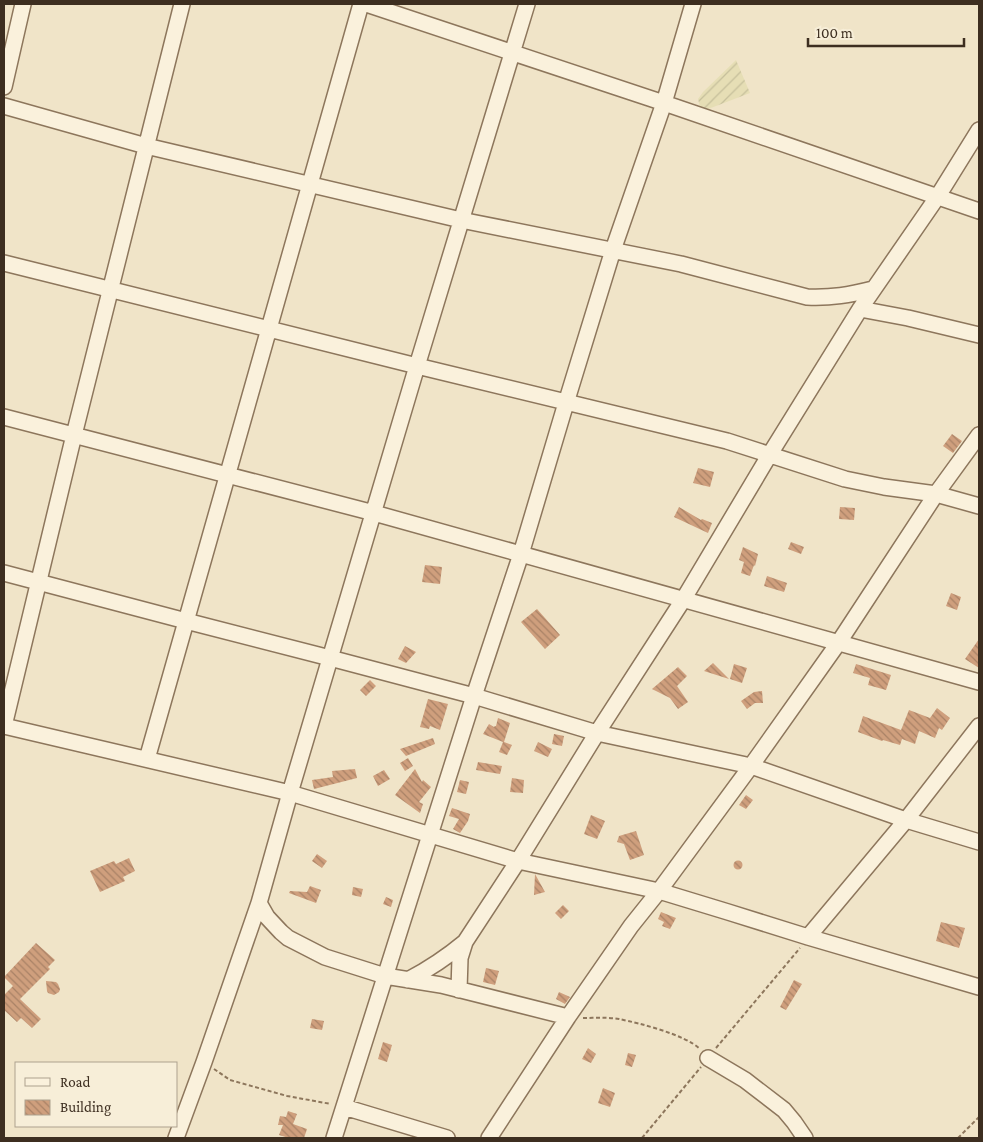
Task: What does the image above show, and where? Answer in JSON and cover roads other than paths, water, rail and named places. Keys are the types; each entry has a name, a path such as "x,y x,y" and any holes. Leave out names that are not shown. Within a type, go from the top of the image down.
{"street":[{"path":"4,87 23,4"},
{"path":"182,4 74,435 4,726 290,793 518,861 659,891 979,987"},
{"path":"147,759 361,4"},
{"path":"366,4 664,103 979,211"},
{"path":"176,1138 259,903 417,366 528,4"},
{"path":"334,1138 521,554 613,250 664,103 693,4"},
{"path":"4,106 146,146 461,220 681,264 807,298 843,296 873,289"},
{"path":"459,990 460,958 465,942 683,600 770,454 860,309 938,196 979,130"},
{"path":"4,263 727,441 845,479 884,487 936,494 979,506"},
{"path":"860,309 979,335"},
{"path":"4,417 374,513 979,682"},
{"path":"489,1138 568,1017 631,926 659,891 839,642 936,494 979,435"},
{"path":"4,573 474,696 597,733 750,766 906,820 979,842"},
{"path":"808,937 906,820 979,726"},
{"path":"259,903 272,923 288,938 325,957 385,976 459,990 568,1017"},
{"path":"408,980 438,963 465,942"},
{"path":"708,1058 745,1080 784,1110 805,1138"},
{"path":"344,1107 446,1138"}]}
